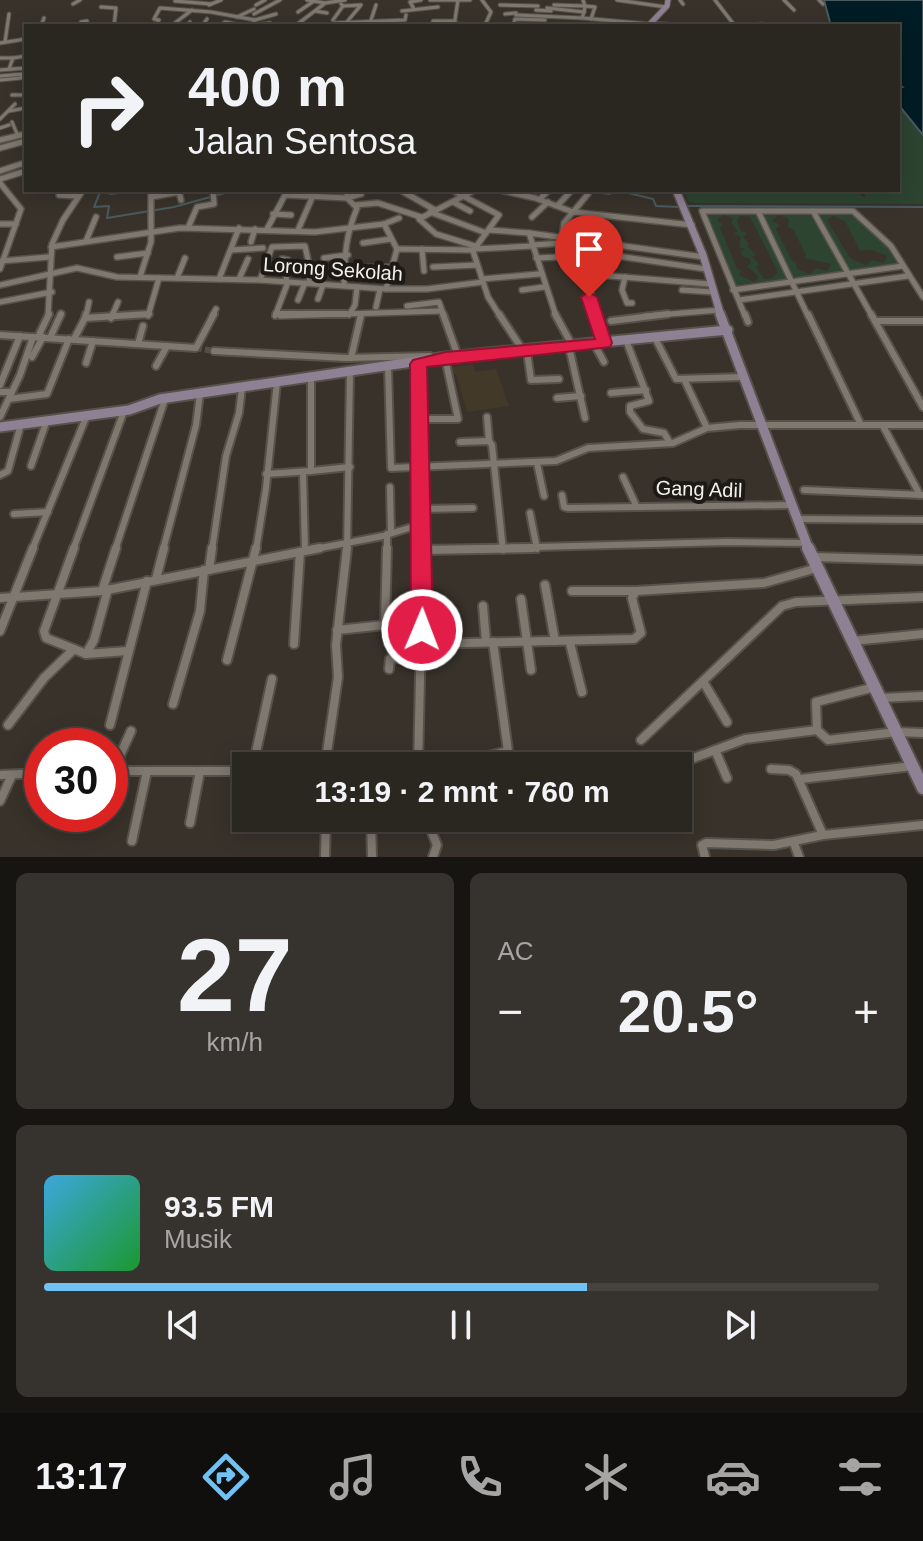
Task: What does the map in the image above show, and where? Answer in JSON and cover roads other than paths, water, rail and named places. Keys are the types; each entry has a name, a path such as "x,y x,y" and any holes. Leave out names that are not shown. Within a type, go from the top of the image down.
{"main road":[{"path":"650,24 666,7 668,0"},
{"path":"677,192 704,257 711,288 805,543 923,788"},
{"path":"0,427 124,411 165,399 458,356 525,352 728,330"}],"street":[{"path":"73,4 80,0"},
{"path":"198,10 221,0"},
{"path":"254,9 265,0"},
{"path":"237,17 280,0"},
{"path":"307,0 325,3 347,0 353,4"},
{"path":"414,9 410,2 421,0"},
{"path":"430,0 470,0"},
{"path":"433,21 454,24 458,0"},
{"path":"482,0 491,14"},
{"path":"617,0 666,7"},
{"path":"715,0 735,24"},
{"path":"784,0 794,10"},
{"path":"114,24 118,1"},
{"path":"175,1 211,4"},
{"path":"298,12 314,1"},
{"path":"333,24 394,24 406,20 404,13 414,9 437,8 440,1"},
{"path":"338,2 343,6 361,5 346,23"},
{"path":"370,24 375,2"},
{"path":"500,5 518,2 581,16"},
{"path":"514,24 518,2"},
{"path":"299,24 325,3"},
{"path":"581,16 584,3"},
{"path":"591,19 595,7 584,3 547,7 591,19 650,24"},
{"path":"333,20 343,6"},
{"path":"101,7 116,8"},
{"path":"156,24 159,20 154,19 161,7 255,20 276,14"},
{"path":"174,24 192,10"},
{"path":"315,11 327,13"},
{"path":"9,14 3,28 3,43 24,39"},
{"path":"491,14 499,14"},
{"path":"485,24 491,14"},
{"path":"505,14 546,18 581,16"},
{"path":"391,16 394,24"},
{"path":"42,24 44,18"},
{"path":"115,19 124,18"},
{"path":"472,24 474,18"},
{"path":"543,24 546,18"},
{"path":"203,24 207,19"},
{"path":"251,24 255,20"},
{"path":"80,24 87,21"},
{"path":"263,24 270,23"},
{"path":"9,69 16,41"},
{"path":"0,58 24,56"},
{"path":"0,75 9,69 24,68"},
{"path":"0,75 20,79 24,74"},
{"path":"12,95 24,95"},
{"path":"0,119 15,104"},
{"path":"9,111 24,110"},
{"path":"0,128 10,124 18,136"},
{"path":"0,140 24,134"},
{"path":"0,148 24,142"},
{"path":"0,171 21,164"},
{"path":"0,269 21,206 1,185 24,172"},
{"path":"32,357 51,314 51,247 57,230 81,192"},
{"path":"0,285 77,268 111,276 140,277 152,231 151,192"},
{"path":"151,197 174,192"},
{"path":"179,192 181,200"},
{"path":"267,229 287,192 320,199 361,194"},
{"path":"320,192 320,199"},
{"path":"344,286 348,255 346,233 357,208 347,198 347,192"},
{"path":"403,192 433,211 487,232 563,235 704,257"},
{"path":"456,192 499,217 474,248 482,281 488,297 525,352 531,380 559,379"},
{"path":"355,205 378,203 421,217 472,192"},
{"path":"540,199 547,192"},
{"path":"558,205 570,192"},
{"path":"188,228 197,207 214,204 214,194"},
{"path":"397,198 406,194"},
{"path":"512,194 540,199 573,212 692,225"},
{"path":"397,249 564,243 564,223 588,194"},
{"path":"59,195 78,196"},
{"path":"298,230 312,198"},
{"path":"327,199 330,205"},
{"path":"453,202 470,211"},
{"path":"532,217 548,202"},
{"path":"493,211 500,206"},
{"path":"748,322 701,211 854,212 891,246 923,297"},
{"path":"758,211 861,425"},
{"path":"813,211 923,407"},
{"path":"273,214 291,215"},
{"path":"86,241 96,217"},
{"path":"421,217 423,226 474,248"},
{"path":"51,247 188,228 346,233 399,218"},
{"path":"0,224 16,224"},
{"path":"376,307 397,249 384,224"},
{"path":"219,279 239,228"},
{"path":"251,242 255,229"},
{"path":"593,240 595,230"},
{"path":"529,233 539,274 571,346 585,418"},
{"path":"0,238 11,239"},
{"path":"363,243 391,239"},
{"path":"260,280 272,247 305,246 310,269 298,300"},
{"path":"231,250 263,248"},
{"path":"422,249 424,271"},
{"path":"604,362 585,265 580,263 583,251 706,269"},
{"path":"117,257 148,253"},
{"path":"324,258 348,255"},
{"path":"536,258 581,256"},
{"path":"2,261 49,257"},
{"path":"73,257 77,268"},
{"path":"178,278 185,258"},
{"path":"239,279 248,259"},
{"path":"282,259 288,260 287,282 274,316 441,311"},
{"path":"433,267 477,265"},
{"path":"733,290 903,266"},
{"path":"354,268 393,267"},
{"name":"Lorong Sekolah","path":"140,277 260,280 407,290 539,274"},
{"path":"585,274 711,288"},
{"path":"739,300 908,276"},
{"path":"625,277 622,293 627,303 632,303"},
{"path":"85,318 148,316 159,278"},
{"path":"318,299 323,285"},
{"path":"349,315 355,305 357,287"},
{"path":"522,290 544,287"},
{"path":"682,290 711,288"},
{"path":"407,290 407,314"},
{"path":"0,302 52,292"},
{"path":"9,399 47,394 71,339 85,318 89,302"},
{"path":"111,318 118,302"},
{"path":"407,306 439,302 458,356"},
{"path":"0,335 196,348 216,309"},
{"path":"597,321 720,310"},
{"path":"0,417 41,337 61,314"},
{"path":"351,358 361,315"},
{"path":"875,321 923,321"},
{"path":"138,344 143,326"},
{"path":"0,385 20,336"},
{"path":"654,336 674,378 745,377"},
{"path":"626,340 649,403 632,405 630,412 643,429 664,433 670,443"},
{"path":"86,363 93,341"},
{"path":"156,366 167,346"},
{"path":"214,351 351,358 444,358 458,419 421,419"},
{"path":"0,362 8,361"},
{"path":"419,364 423,550 420,752"},
{"path":"388,367 390,467 537,463 564,459 588,448 670,443 690,438 707,428 923,425"},
{"path":"327,752 338,677 337,630 348,541 350,372"},
{"path":"294,644 303,551 311,378"},
{"path":"684,379 707,428"},
{"path":"227,660 252,561 277,382"},
{"path":"173,704 200,611 226,456 239,413 242,388"},
{"path":"611,393 646,390"},
{"path":"0,392 12,392"},
{"path":"110,725 128,651 152,580 196,425 200,394"},
{"path":"557,398 581,396"},
{"path":"86,654 94,640 105,590 165,399"},
{"path":"124,411 43,634 86,654 128,651"},
{"path":"0,631 87,415"},
{"path":"487,417 503,550"},
{"path":"31,466 47,420"},
{"path":"0,475 9,468 21,424"},
{"path":"883,426 921,495"},
{"path":"460,442 489,441"},
{"path":"537,463 544,496"},
{"path":"266,474 350,467"},
{"path":"623,477 635,503"},
{"path":"385,625 390,487"},
{"path":"804,490 921,495"},
{"name":"Gang Adil","path":"562,495 566,508 635,503 707,507 791,505"},
{"path":"421,509 473,508"},
{"path":"14,514 48,512"},
{"path":"530,513 537,549"},
{"path":"796,519 923,520"},
{"path":"0,598 105,590 389,534 422,524"},
{"path":"423,550 727,542 805,543"},
{"path":"812,557 923,560"},
{"path":"572,591 636,591 764,583 817,568"},
{"path":"545,585 555,641"},
{"path":"421,644 570,643 639,637 632,598 636,591"},
{"path":"641,740 782,606 792,602 923,597"},
{"path":"521,599 531,670"},
{"path":"483,606 508,751 504,752"},
{"path":"337,630 422,620"},
{"path":"853,641 923,634"},
{"path":"570,643 582,692"},
{"path":"8,725 44,678 74,649"},
{"path":"389,669 390,659 420,655"},
{"path":"256,752 272,679"},
{"path":"704,683 727,722"},
{"path":"875,687 818,701 814,707 817,730 823,739 830,741 897,732 923,733"},
{"path":"880,698 923,696"},
{"path":"692,759 745,739 817,730"},
{"path":"128,737 131,731"},
{"path":"715,750 727,778"},
{"path":"800,779 913,766"},
{"path":"771,769 791,770 800,779 823,835"},
{"path":"128,771 232,771"},
{"path":"132,841 147,771"},
{"path":"190,823 200,771"},
{"path":"0,775 24,774"},
{"path":"0,801 12,775"},
{"path":"705,857 702,845 706,843 794,843 823,835 923,825"},
{"path":"325,857 326,832"},
{"path":"371,832 372,857"},
{"path":"432,832 437,845 433,857"},
{"path":"794,843 799,857"}],"water":[{"path":"824,0 923,0 923,135 901,108 900,24 830,24"}],"waterway":[{"path":"100,192 94,207 109,206 107,218 174,207 229,192"},
{"path":"594,192 616,192"},
{"path":"624,192 653,199 656,206 680,207"},
{"path":"687,206 923,207"}],"tunnel":[{"path":"196,348 214,351"}]}
